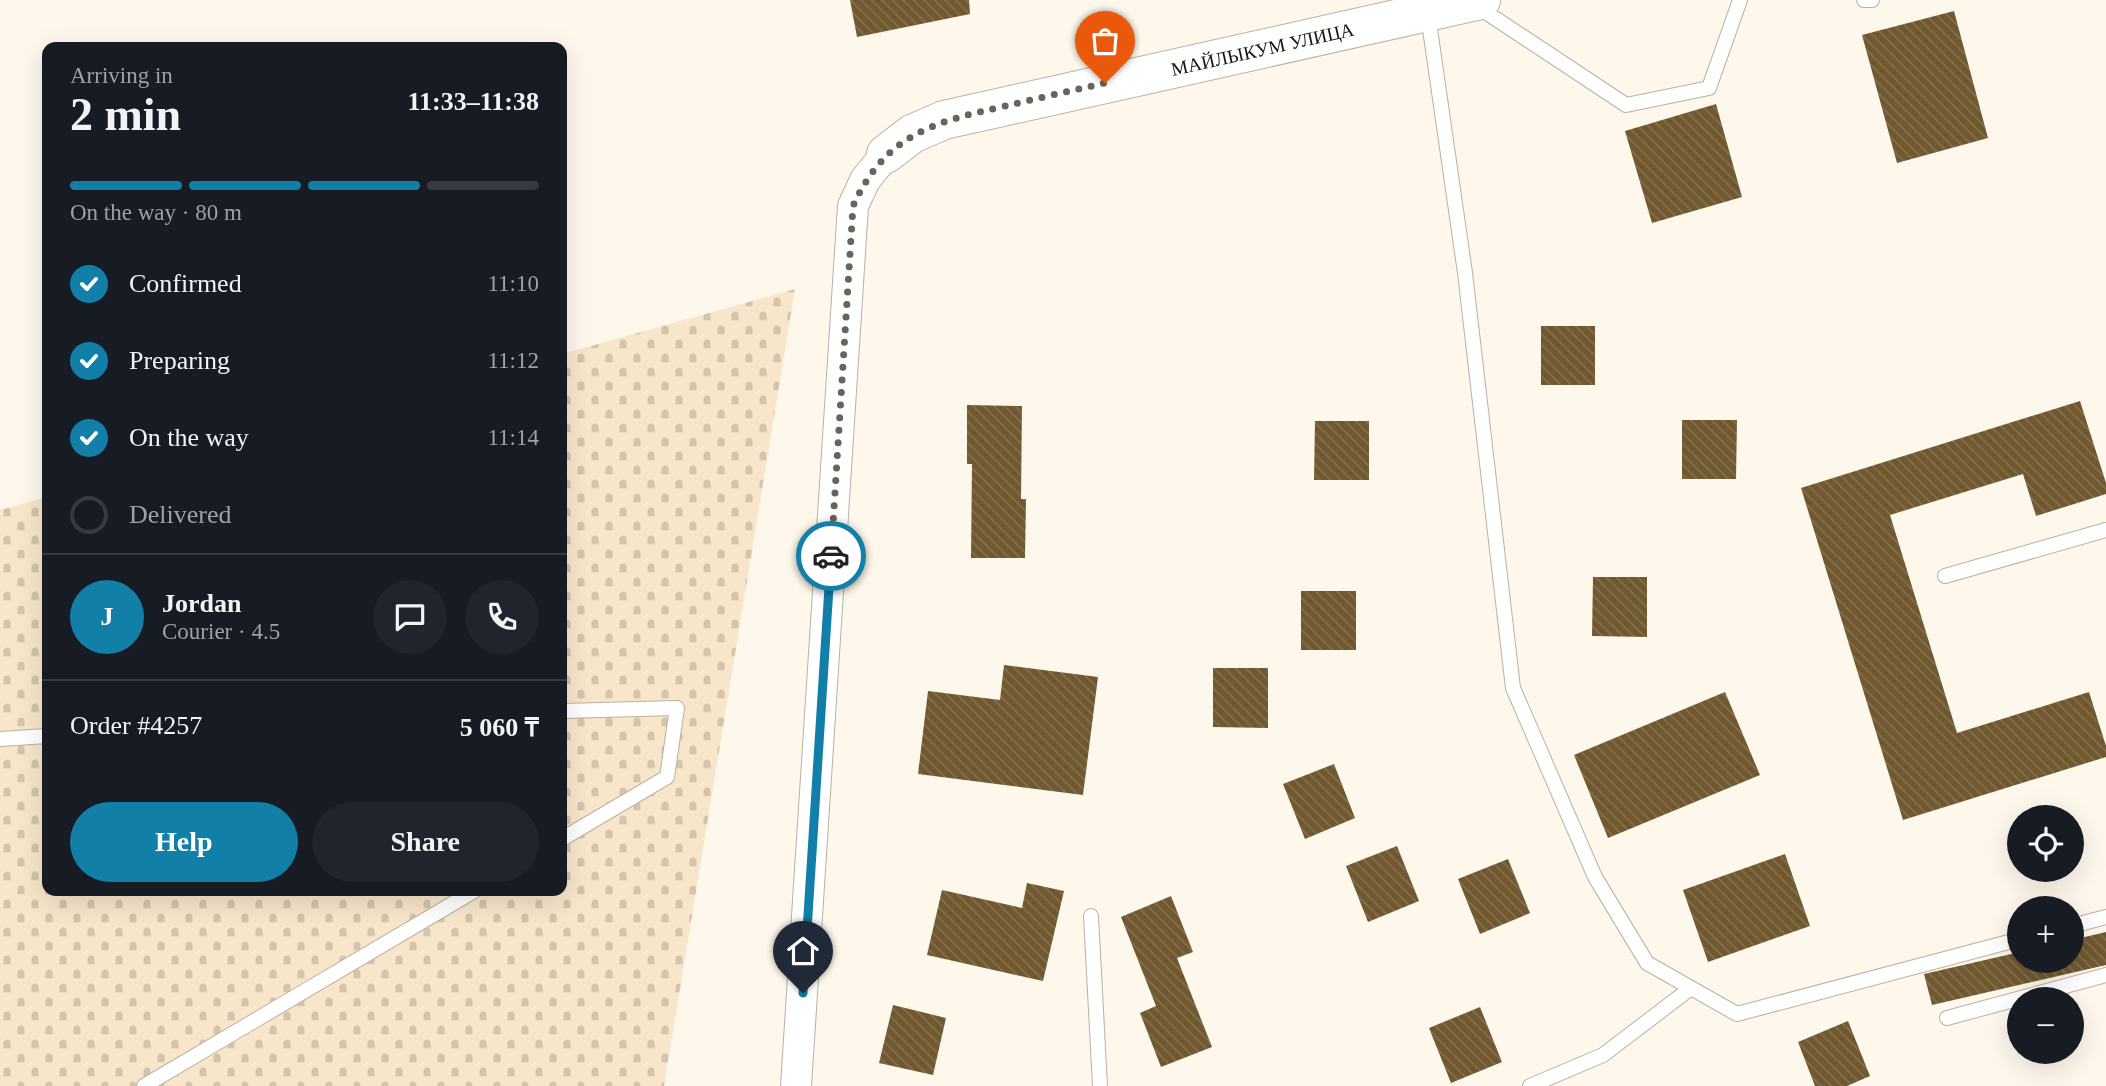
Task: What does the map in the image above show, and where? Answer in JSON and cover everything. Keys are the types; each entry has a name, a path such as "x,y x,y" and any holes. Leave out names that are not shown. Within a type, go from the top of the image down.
{"street":[{"name":"МАЙЛЫКУМ УЛИЦА","path":"886,154 912,134 944,120 1476,1"},
{"path":"796,1086 853,206 865,180 886,154"}],"lane":[{"path":"1476,1 1626,105 1709,88 1740,0"},
{"path":"1864,0 1872,0"},
{"path":"1427,10 1465,273 1513,688 1595,877 1647,963 1737,1014 2007,942"},
{"path":"1945,576 2106,530"},
{"path":"567,711 677,708 667,777 567,836"},
{"path":"0,739 42,736"},
{"path":"144,1086 466,896"},
{"path":"1091,916 1100,1086"},
{"path":"2084,923 2106,917"},
{"path":"1947,1018 2106,975"},
{"path":"1530,1086 1604,1055 1690,988"}],"green space":[{"path":"795,289 664,1086 0,1086 0,510 42,498 42,896 567,896 567,353"}],"building":[{"path":"850,0 969,0 970,14 857,37"},
{"path":"1954,11 1988,138 1897,163 1862,35"},
{"path":"1716,104 1742,197 1652,223 1625,131"},
{"path":"1541,326 1595,326 1595,385 1541,385"},
{"path":"2080,401 2106,483 2106,494 2036,516 2023,474 1890,515 1957,733 2089,692 2106,746 2106,757 1903,820 1801,488"},
{"path":"967,405 1022,406 1021,499 1026,499 1025,558 971,558 972,464 967,464"},
{"path":"1682,420 1737,420 1736,479 1682,479"},
{"path":"1315,421 1369,421 1369,480 1314,480"},
{"path":"1593,577 1647,577 1647,637 1592,636"},
{"path":"1301,591 1356,591 1356,650 1301,650"},
{"path":"1004,665 1098,677 1083,795 918,774 928,691 1000,700"},
{"path":"1213,668 1268,668 1268,728 1213,727"},
{"path":"1725,692 1760,775 1608,838 1574,755"},
{"path":"1334,764 1355,818 1305,839 1283,784"},
{"path":"1397,846 1419,901 1368,922 1346,866"},
{"path":"1785,854 1810,926 1708,962 1683,890"},
{"path":"1508,859 1530,913 1480,934 1458,879"},
{"path":"1027,883 1064,891 1043,981 927,955 942,890 1022,908"},
{"path":"1171,896 1193,952 1177,958 1212,1047 1161,1067 1140,1013 1156,1006 1121,917"},
{"path":"2106,932 2106,965 2084,970 2084,937"},
{"path":"2007,955 2007,973 2071,973 1932,1005 1924,974"},
{"path":"893,1005 946,1018 933,1075 879,1063"},
{"path":"1480,1007 1502,1062 1451,1083 1429,1028"},
{"path":"1848,1021 1870,1076 1847,1086 1815,1086 1798,1042"}],"way so far":[{"path":"831,556 853,206 865,180 886,154 912,134 944,120 1105,83"}],"route":[{"path":"803,993 831,556"}]}
